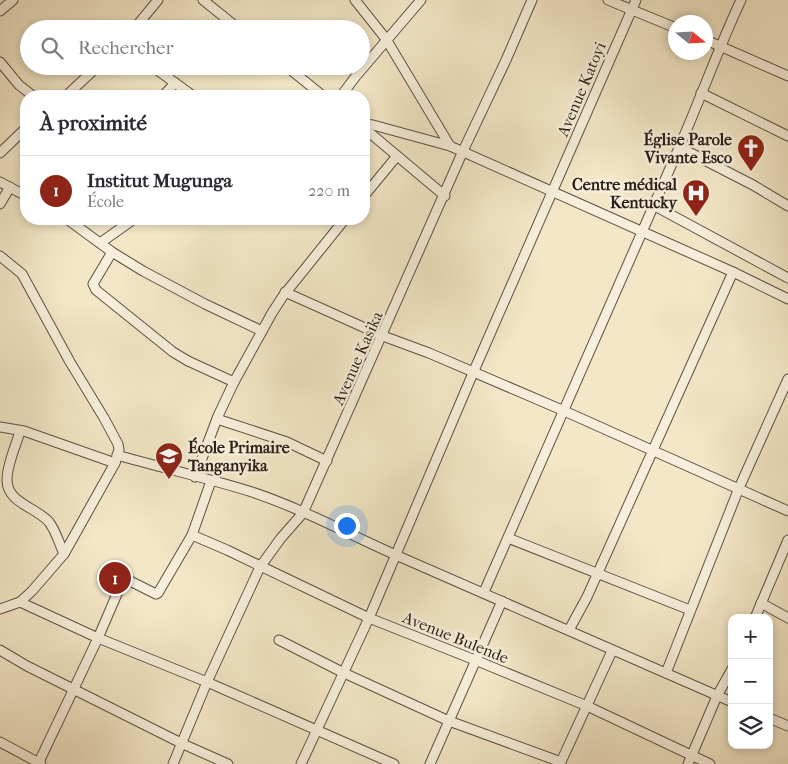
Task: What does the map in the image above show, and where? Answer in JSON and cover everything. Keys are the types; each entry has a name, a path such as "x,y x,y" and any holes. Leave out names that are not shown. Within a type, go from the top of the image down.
{"street":[{"path":"0,11 13,0"},
{"path":"141,20 158,0"},
{"path":"203,0 227,20"},
{"path":"354,0 386,40 450,146"},
{"path":"370,60 421,0"},
{"name":"Avenue Kasika","path":"173,764 183,744 207,682 260,567 281,538 304,513 532,0"},
{"path":"608,0 668,25"},
{"name":"Avenue Katoyi","path":"301,764 396,555 473,372 554,191 636,0"},
{"path":"484,592 562,410 679,147 720,45 741,0"},
{"path":"713,42 788,76"},
{"path":"0,62 25,90"},
{"path":"72,90 88,75"},
{"path":"164,75 185,90"},
{"path":"294,75 308,90"},
{"path":"346,90 357,75"},
{"path":"169,90 175,83"},
{"path":"701,93 788,136"},
{"path":"370,124 450,146 733,272 788,299"},
{"path":"370,131 445,196"},
{"path":"0,153 20,134"},
{"path":"679,147 753,185 788,206"},
{"path":"370,189 397,156"},
{"path":"0,182 20,193"},
{"path":"0,204 10,187"},
{"path":"653,205 788,278"},
{"path":"75,225 112,252 192,298 262,331"},
{"path":"100,244 126,225"},
{"path":"195,477 217,419 234,382 262,331 285,292 340,225"},
{"path":"112,252 94,284 96,290 173,352 234,382"},
{"path":"0,256 22,274 29,285 70,362 118,444 119,450 116,459 64,554 20,602 0,609"},
{"path":"568,630 587,597 733,272"},
{"path":"285,292 383,336 404,343 562,410 788,511"},
{"path":"666,673 740,488 788,379"},
{"path":"217,419 287,442 327,461"},
{"path":"0,427 20,430 116,459 254,493 304,513 484,592 612,651 728,700"},
{"path":"20,430 7,477 9,489 13,497 44,517 50,524 64,554"},
{"path":"0,742 39,764 123,580 126,579 157,594 192,535 211,481"},
{"name":"Avenue Bulende","path":"192,535 368,618 587,706 690,760 710,764"},
{"path":"508,538 690,610"},
{"path":"757,614 788,540"},
{"path":"430,764 502,601"},
{"path":"20,602 98,638 207,682 394,764"},
{"path":"761,603 788,618"},
{"path":"279,640 344,673 449,721 561,763 612,651"},
{"path":"0,650 27,666 183,744 228,764"},
{"path":"690,760 717,696 728,676"},
{"path":"773,719 787,724"}],"place":[{"name":"Église Parole Vivante Esco","path":"751,172"},
{"name":"Centre médical Kentucky","path":"696,217"},
{"name":"École Primaire Tanganyika","path":"169,480"},
{"name":"Institut Mugunga","path":"115,578"}]}
